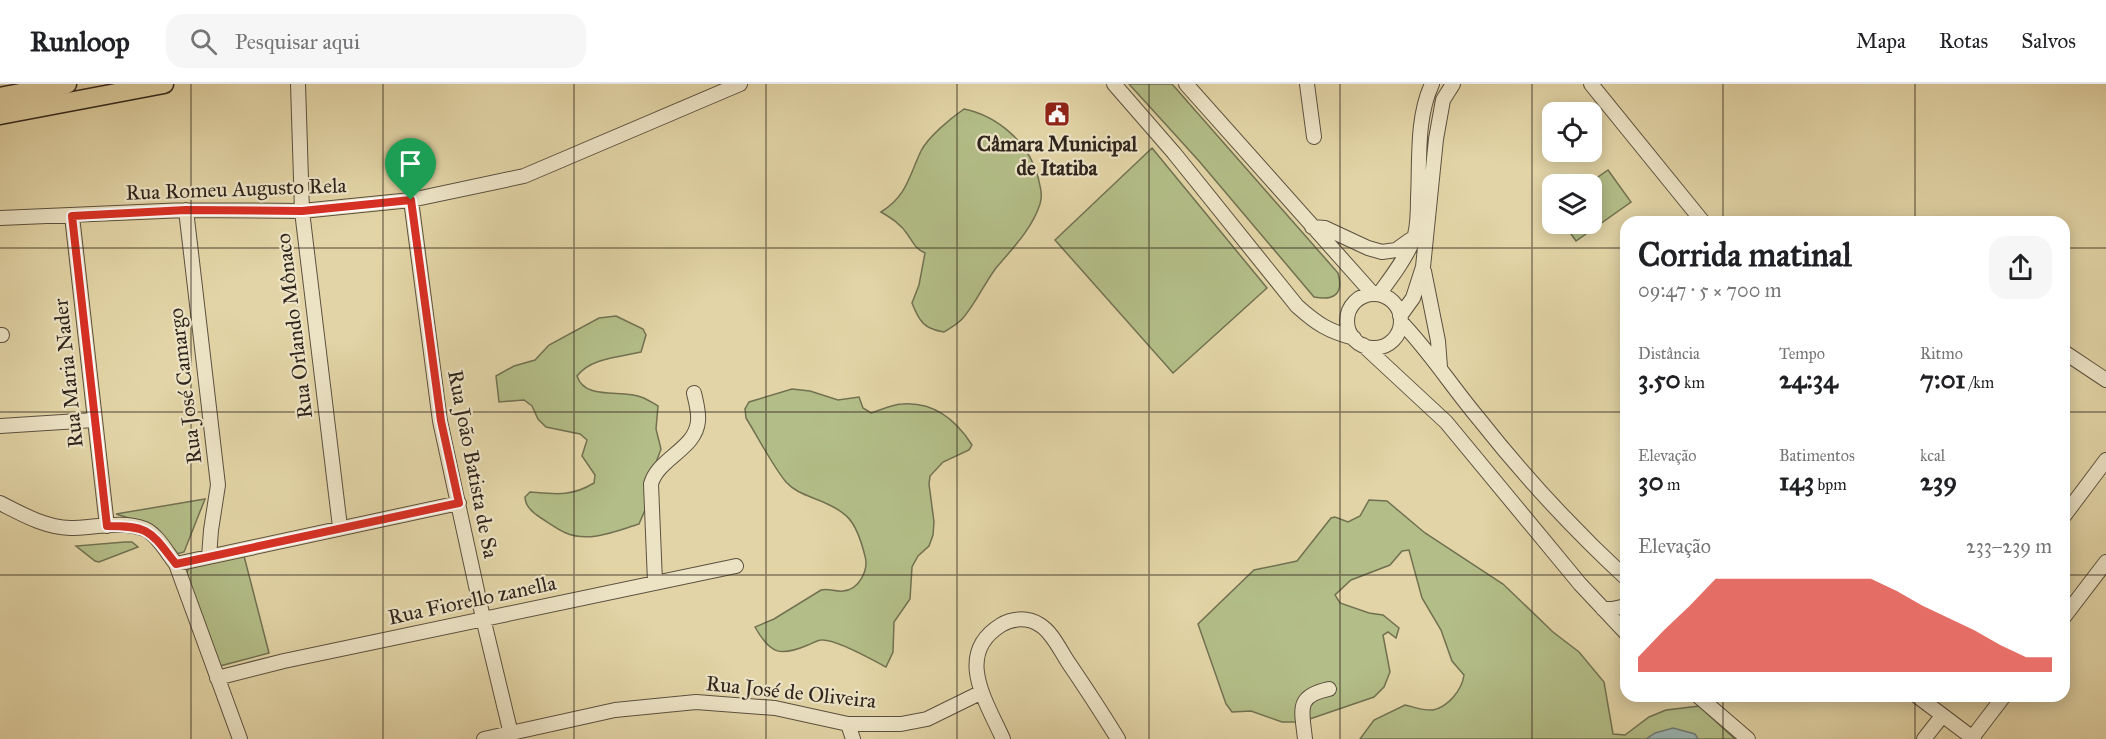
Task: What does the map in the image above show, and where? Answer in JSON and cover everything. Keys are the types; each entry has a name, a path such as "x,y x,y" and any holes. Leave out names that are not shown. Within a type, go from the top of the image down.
{"main road":[{"path":"0,97 67,84"},
{"path":"0,115 164,84"}],"street":[{"name":"Rua Orlando Mônaco","path":"298,84 302,211 340,527"},
{"name":"Rua Romeu Augusto Rela","path":"0,218 186,210 302,211 411,200 524,176 739,84"},
{"path":"1114,84 1174,153 1298,306 1316,323 1331,332 1378,347 1386,345 1395,338 1401,319 1413,298 1423,267 1436,139 1443,100 1453,84"},
{"path":"1186,84 1312,226 1376,294"},
{"path":"1307,84 1314,136"},
{"path":"1376,294 1396,271 1414,237 1417,222 1420,137 1424,99 1432,84"},
{"path":"1591,84 1698,216"},
{"name":"Rua João Batista de Sa","path":"411,200 441,421 483,618 511,734"},
{"name":"Rua José Camargo","path":"186,210 218,485 211,530 210,557"},
{"name":"Rua Maria Nader","path":"72,216 93,420 107,526"},
{"path":"1312,226 1325,228 1382,252 1396,250 1414,237"},
{"path":"1423,267 1438,341 1440,367"},
{"path":"1620,572 1534,486 1401,319 1395,304 1385,296 1376,294 1361,297 1350,308 1347,321 1359,342 1446,422 1580,584 1620,627"},
{"path":"2070,356 2106,380"},
{"path":"655,582 651,484 661,467 694,435 698,422 694,393"},
{"path":"0,426 93,420"},
{"path":"2070,508 2106,460"},
{"path":"0,503 38,522 68,528 130,526 146,530 157,539 176,564 240,739"},
{"path":"176,564 459,503"},
{"path":"2070,609 2106,562"},
{"name":"Rua Fiorello zanella","path":"217,678 483,618 736,566"},
{"path":"1603,609 1620,607"},
{"path":"1003,739 982,692 975,660 979,646 993,630 1009,620 1026,619 1041,625 1055,642 1118,739"},
{"path":"1305,739 1303,704 1309,695 1329,689"},
{"name":"Rua José de Oliveira","path":"484,739 615,710 696,702 775,708 848,724 901,724 927,719 982,692"},
{"path":"1705,702 1748,739"},
{"path":"1927,702 1957,728 1973,738 2000,702"},
{"path":"1924,739 1942,716"},
{"path":"848,724 853,739"},
{"path":"1948,739 1957,728"}],"green space":[{"path":"1129,84 1172,84 1338,273 1340,286 1336,294 1327,298 1314,297 1199,161"},
{"path":"964,109 989,118 1020,142 1034,165 1040,184 1041,197 1040,204 1027,230 996,268 968,312 959,322 944,332 932,329 923,323 912,303 919,285 925,253 915,246 899,224 881,212 890,206 902,192 921,151 929,140"},
{"path":"1152,148 1267,288 1173,373 1055,240"},
{"path":"1608,170 1631,202 1602,223 1602,174"},
{"path":"1571,234 1586,234 1576,241"},
{"path":"616,316 643,329 646,335 641,352 597,362 577,376 581,384 596,392 633,395 658,406 656,429 661,449 654,468 651,496 639,524 602,535 575,536 559,530 535,514 528,506 525,497 530,492 570,493 594,483 595,475 582,456 587,440 580,434 546,427 538,419 532,406 524,400 499,402 496,376 514,366 535,360 549,345 599,318"},
{"path":"792,389 810,391 838,400 859,397 863,408 871,413 899,404 925,406 943,414 959,428 972,445 969,450 943,462 930,476 933,535 929,546 918,556 912,567 910,599 894,622 893,652 886,667 854,650 827,640 819,640 790,651 777,651 766,643 755,627 774,619 821,590 849,590 862,578 866,567 862,544 849,518 835,507 795,490 789,485 746,418 745,409 749,402"},
{"path":"205,499 184,552 173,555 135,520 116,514"},
{"path":"1369,500 1387,501 1425,533 1503,584 1553,632 1579,652 1604,682 1613,734 1625,735 1649,717 1666,710 1699,706 1735,739 1360,739 1374,720 1405,705 1430,710 1439,708 1453,697 1463,681 1464,675 1452,661 1441,630 1422,598 1409,550 1402,551 1390,565 1351,580 1335,595 1340,603 1369,613 1383,615 1399,628 1396,638 1388,632 1383,635 1390,672 1384,687 1374,697 1301,722 1282,722 1251,711 1232,712 1226,704 1198,624 1254,570 1297,561 1331,518 1335,517 1348,522 1360,516"},
{"path":"132,542 138,547 99,562 76,546"},
{"path":"244,556 269,653 216,667 182,582 189,568"}],"water":[{"path":"1673,728 1695,734 1698,739 1646,739 1655,733"}],"place":[{"name":"Câmara Municipal de Itatiba","path":"1057,114"}],"route":[{"path":"411,200 441,421 459,503 176,564 157,539 146,530 130,526 107,526 93,420 72,216 186,210 302,211 411,200"}]}
